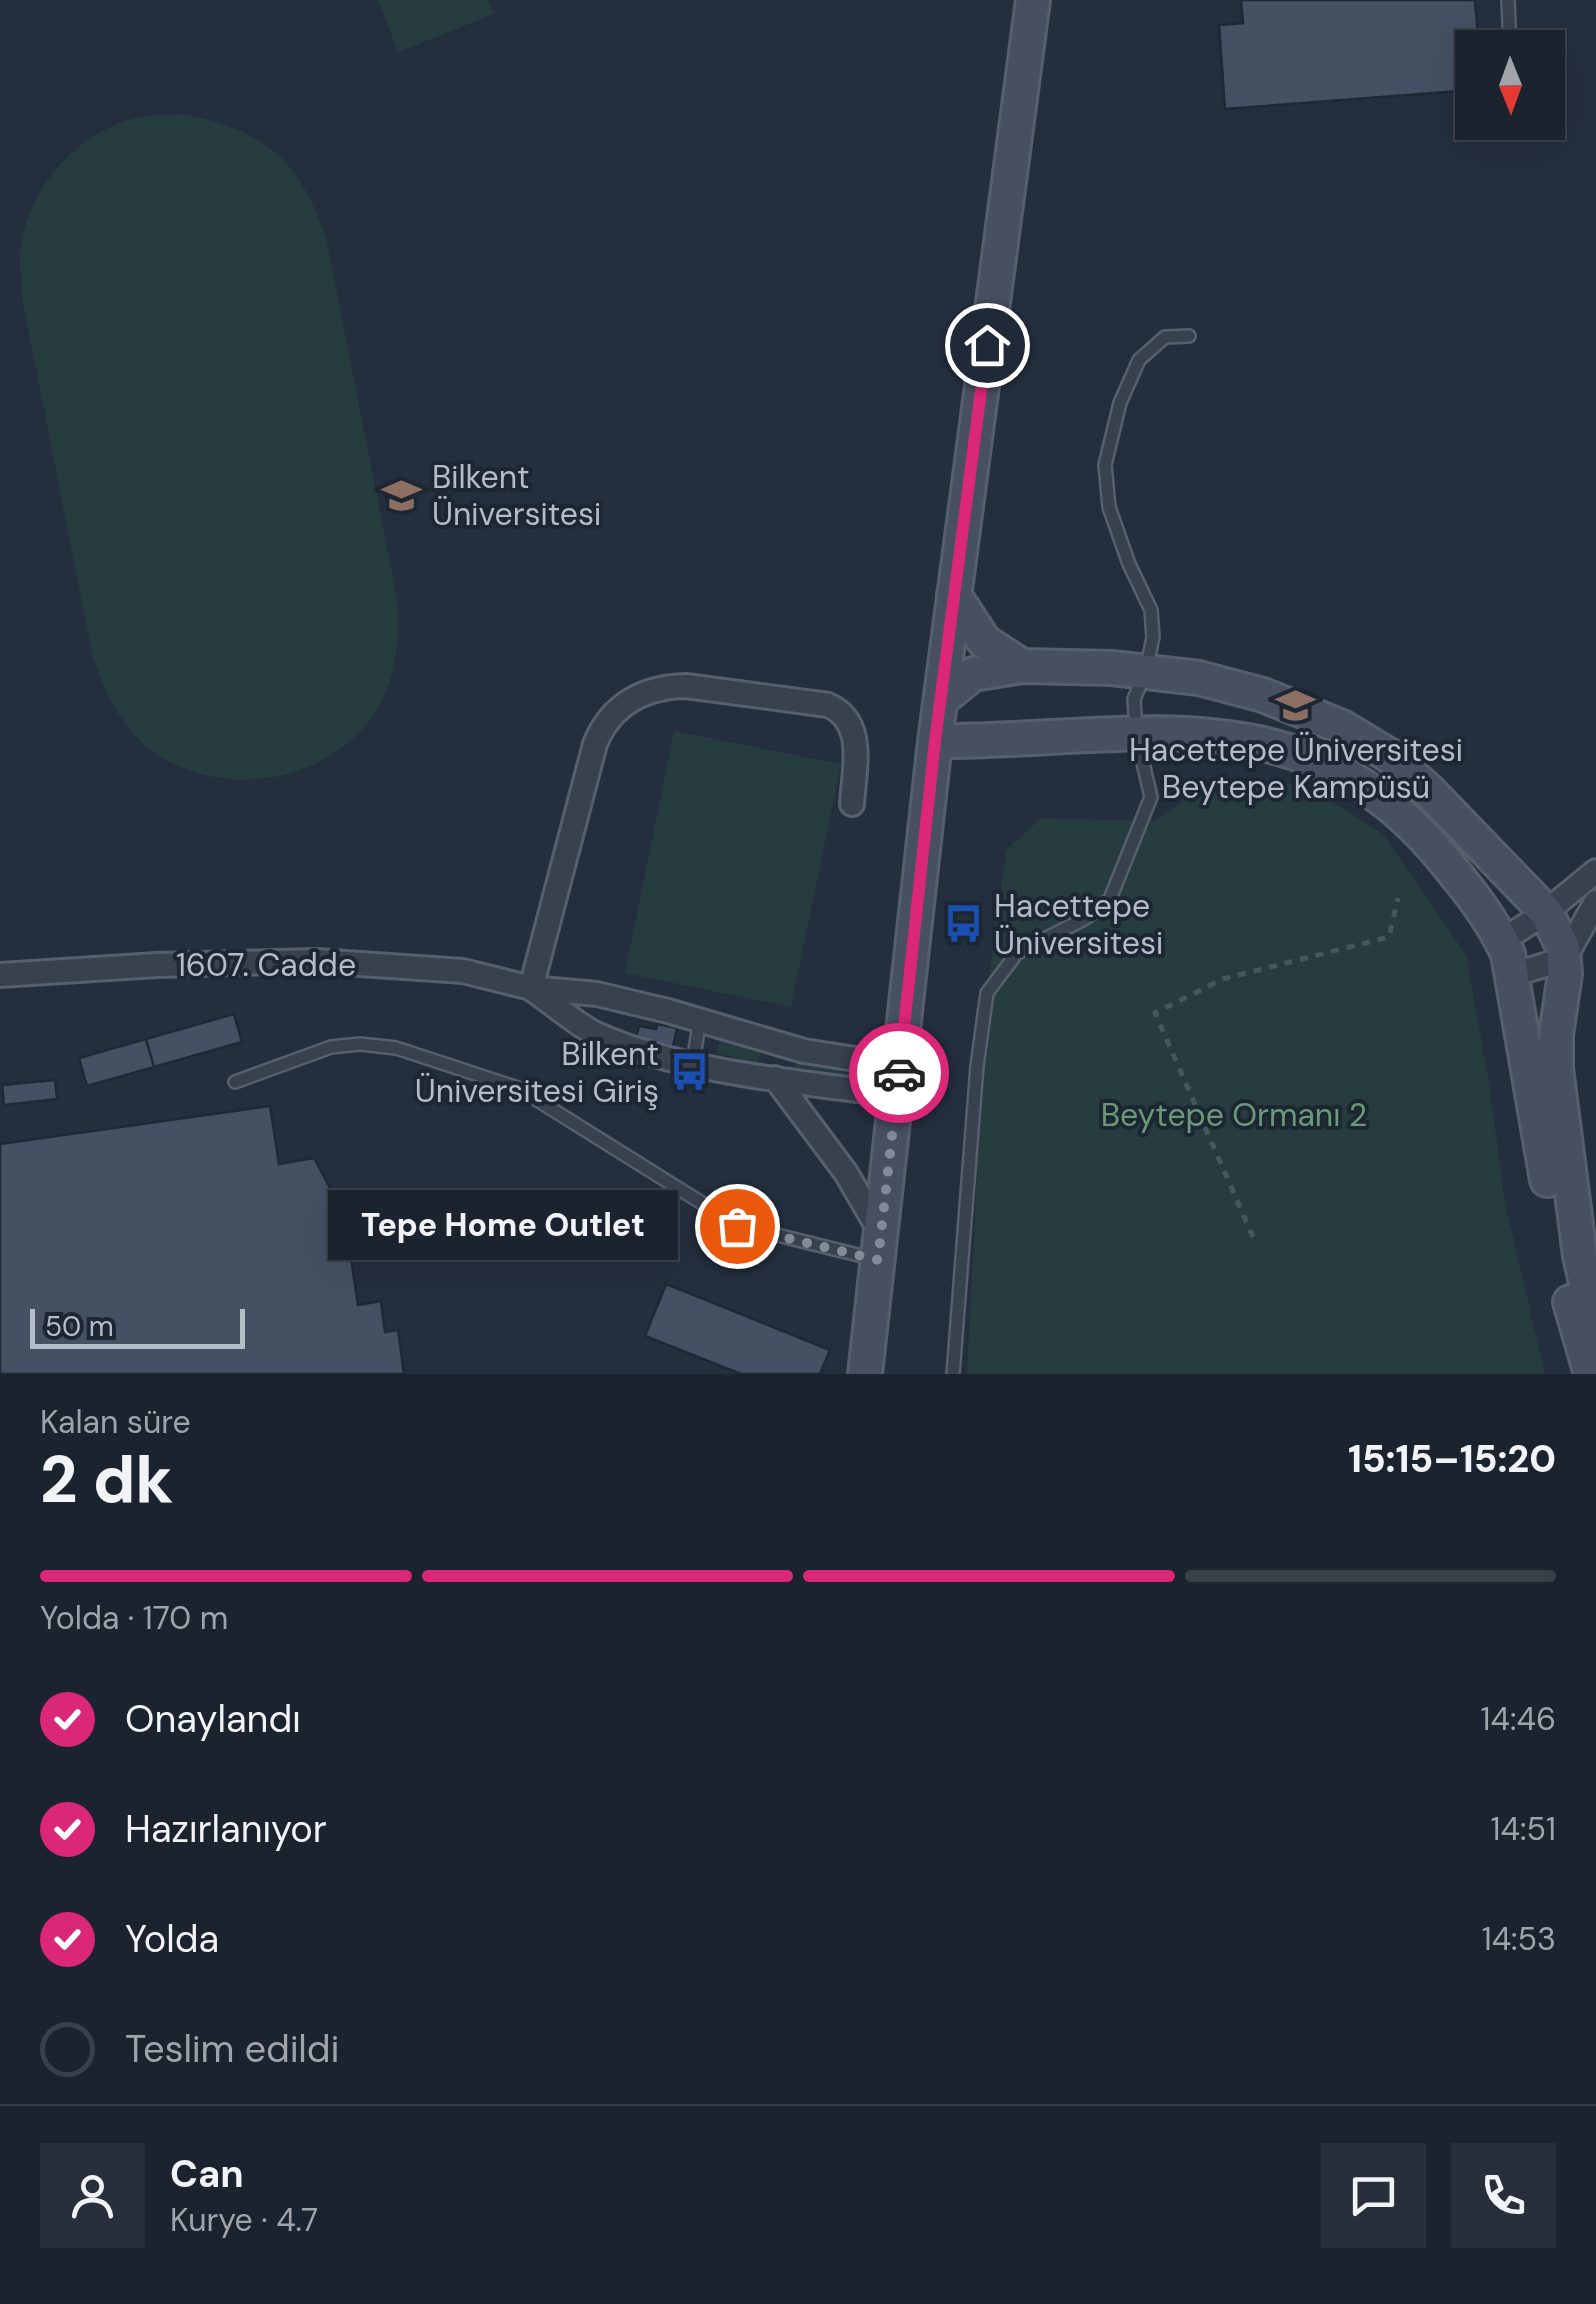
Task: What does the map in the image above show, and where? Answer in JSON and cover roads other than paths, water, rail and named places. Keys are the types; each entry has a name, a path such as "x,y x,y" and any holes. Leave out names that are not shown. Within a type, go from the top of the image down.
{"street":[{"path":"865,1374 935,741 1033,0"},
{"path":"954,596 984,641 1022,666"},
{"path":"942,699 973,674 1022,666 1146,671 1199,678 1262,694 1342,727 1390,756 1429,792 1546,912 1563,946 1556,1068 1580,1256 1596,1326"},
{"path":"531,988 595,744 603,724 625,702 666,686 686,686 828,704 846,716 856,740 852,804"},
{"path":"935,741 1136,733 1202,733 1253,740 1314,758 1347,776 1418,829 1496,928 1502,942 1512,975 1560,1257 1591,1374"},
{"path":"1502,942 1596,871"},
{"path":"1512,975 1564,959 1596,902"},
{"name":"1607. Cadde","path":"0,975 317,961 463,971 531,988 596,994 700,1019 898,1081"},
{"name":"1607. Cadde","path":"531,988 592,1032 657,1055 775,1078 898,1081"},
{"path":"775,1078 846,1174 879,1247"}],"lane":[{"path":"1508,0 1509,30"},
{"path":"953,1374 977,1066 987,993 1016,953 1086,918 1110,899 1152,797 1136,733 1134,699 1146,671 1153,637 1152,610 1128,564 1109,507 1105,465 1120,403 1140,360 1165,337 1189,336"},
{"path":"693,1062 700,1019"},
{"path":"236,1082 331,1047 360,1044 396,1048 518,1088 737,1226 879,1247"},
{"path":"775,1078 780,1044"}],"place":[{"name":"Bilkent Üniversitesi","path":"402,495"},
{"name":"Hacettepe Üniversitesi Beytepe Kampüsü","path":"1296,705"},
{"name":"Hacettepe Üniversitesi","path":"964,924"},
{"name":"Bilkent Üniversitesi Giriş","path":"689,1072"},
{"name":"Tepe Home Outlet","path":"737,1226"}],"park label":[{"name":"Beytepe Ormanı 2","path":"1234,1115"}]}
